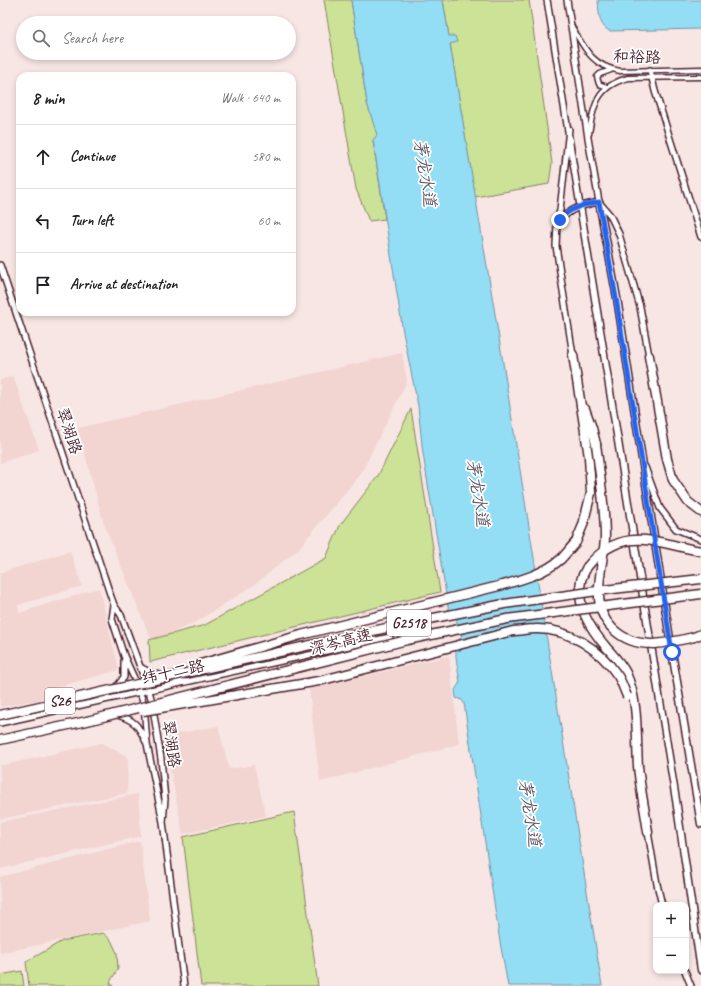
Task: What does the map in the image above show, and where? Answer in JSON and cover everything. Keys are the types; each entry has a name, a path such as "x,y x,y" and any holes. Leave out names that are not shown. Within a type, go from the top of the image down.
{"highway":[{"path":"120,687 301,635 503,585 542,572 561,558 576,542 583,526 591,493 589,457 572,355"},
{"path":"649,356 667,459 673,480 688,502 701,512"},
{"path":"579,393 592,428 596,444 604,514 605,538 599,597 602,612 609,625 621,636 638,643 656,644 674,642 701,634"},
{"path":"648,832 639,777 637,733 630,696 630,683 618,660 590,627 580,598 581,580 587,567 596,555 612,545 629,540 646,540 701,551"},
{"name":"深岑高速","path":"120,687 404,624 504,604 604,590 701,579"},
{"name":"深岑高速","path":"87,721 407,640 507,619 701,594"},
{"path":"87,721 319,681 513,631 535,629 556,631 576,639 592,648 606,661 619,677 630,696"},
{"name":"S26","path":"0,714 120,687"},
{"name":"S26","path":"0,738 87,721"}],"main road":[{"path":"599,202 613,275 701,824"},
{"path":"580,206 675,793 701,970"}],"street":[{"path":"547,0 569,129 580,206"},
{"path":"567,0 599,202 613,220 622,244 640,306 649,356"},
{"name":"和裕路","path":"571,24 591,58 605,68 620,71 701,69"},
{"path":"607,87 599,84 597,77 601,73 611,70"},
{"path":"650,70 655,91 701,237"},
{"name":"和裕路","path":"588,138 592,113 597,101 607,87 617,81 628,78 653,79 701,77"},
{"path":"569,129 560,210 557,224 557,257 572,355"},
{"path":"557,224 564,216 580,206 599,202"},
{"name":"翠湖路","path":"0,265 16,313"},
{"name":"翠湖路","path":"17,316 114,605 120,615 149,691 161,759 164,799 163,822"},
{"path":"641,453 660,508 676,529 701,539"},
{"name":"翠湖路","path":"114,605 112,619 124,656 144,704 147,744 163,822 184,986"},
{"name":"纬十二路","path":"0,723 390,637"},
{"path":"0,738 352,657 351,646"},
{"path":"98,701 119,684 124,677 124,656"},
{"path":"140,667 149,672 186,683"},
{"path":"157,735 157,716 164,708 211,689"},
{"path":"108,712 131,719 139,727 147,744"},
{"path":"648,832 661,902"},
{"path":"686,974 691,986"}],"shaded area":[{"path":"402,353 407,381 360,475 298,549 254,585 198,621 152,642 104,524 78,428"},
{"path":"13,376 39,450 0,463 0,380"},
{"path":"70,551 82,586 18,605 19,613 99,588 119,670 46,690 48,698 0,707 0,573"},
{"path":"449,656 459,744 320,782 309,689"},
{"path":"218,726 229,769 254,765 266,816 183,834 164,736"},
{"path":"102,743 128,757 127,793 0,819 0,766"},
{"path":"138,794 141,836 0,869 0,822"},
{"path":"140,841 150,921 0,953 0,877"}],"green space":[{"path":"324,0 351,0 367,103 378,135 373,141 385,219 369,221 356,189"},
{"path":"443,0 529,0 552,163 549,184 475,197 450,43 456,42 449,37"},
{"path":"411,409 440,592 150,662 149,640 205,625 326,558 340,525 378,476"},
{"path":"294,812 318,986 201,986 183,837"},
{"path":"103,933 111,940 117,953 118,969 110,982 113,986 29,986 26,962 62,941"},
{"path":"22,971 24,986 0,986 0,975"}],"water":[{"name":"茅龙水道","path":"351,0 443,0 449,36 455,36 457,42 450,44 500,344 602,986 508,986 464,703 462,700 456,698 455,690 460,682 456,648 462,635 462,631 457,627 457,620 450,613 448,606 423,454 418,406 403,332 373,140 377,135 367,103"},
{"path":"598,0 701,0 701,29 610,31 603,26 601,22"}],"route":[{"path":"560,220 570,210 599,202 604,221 672,652"}]}
